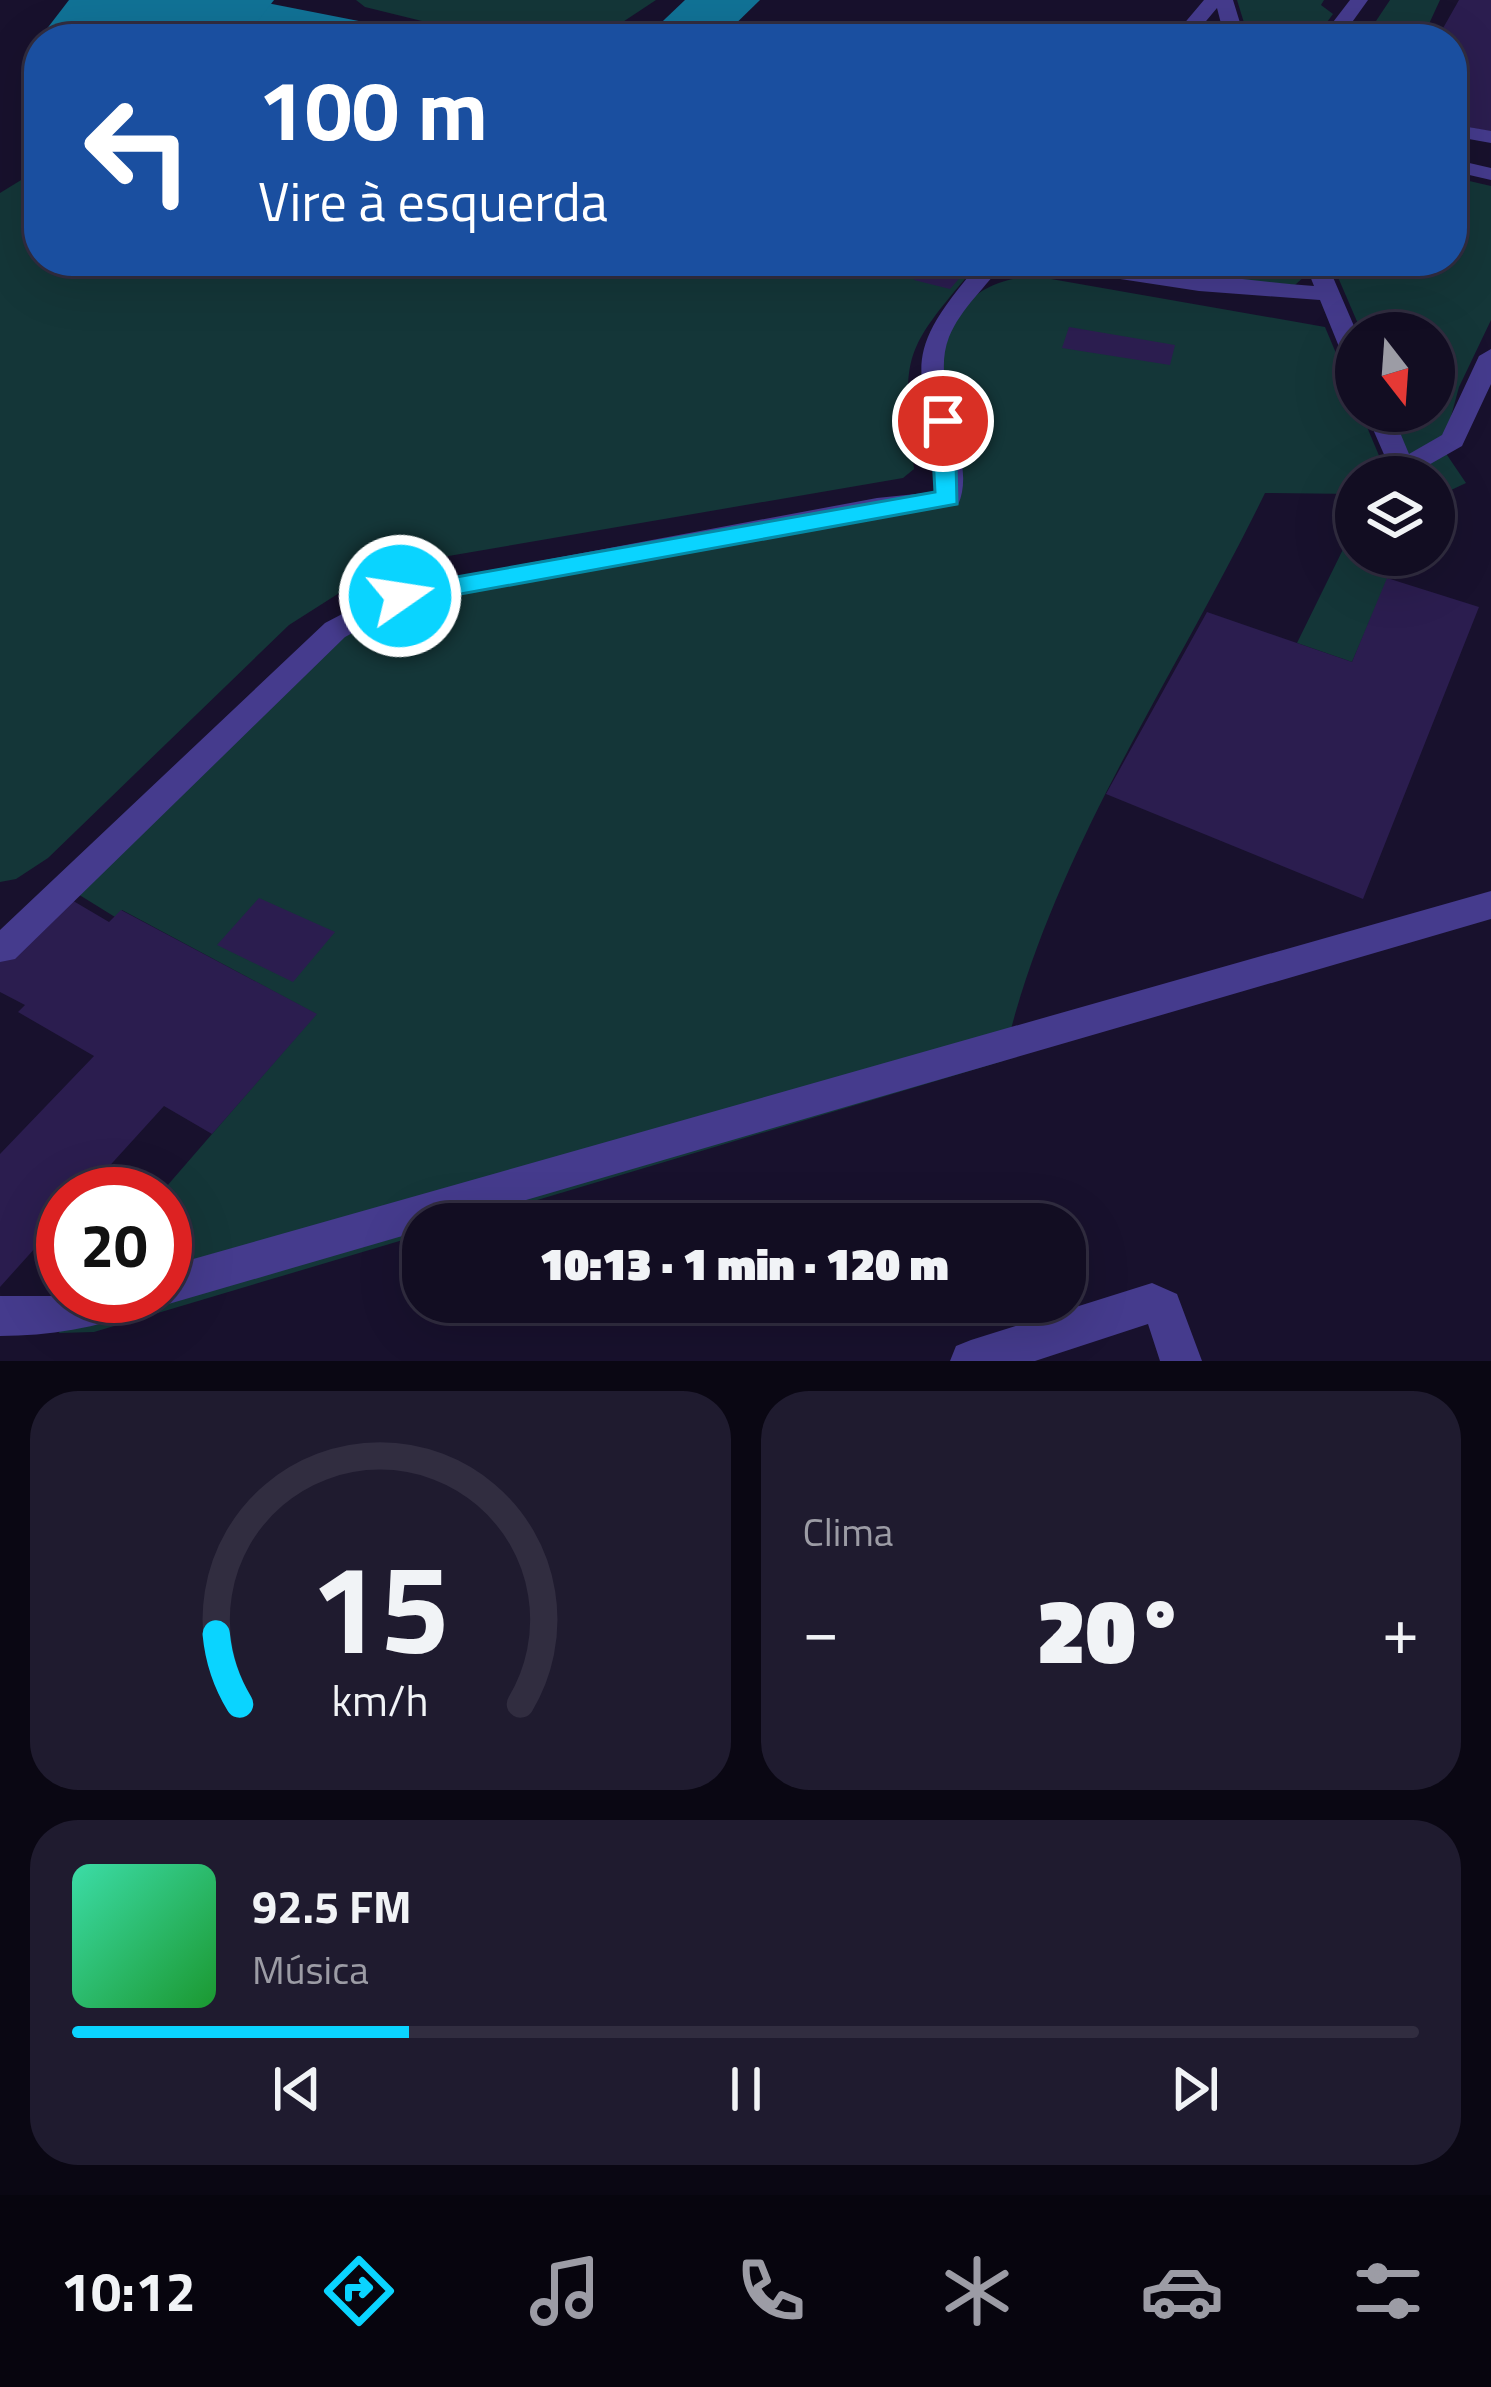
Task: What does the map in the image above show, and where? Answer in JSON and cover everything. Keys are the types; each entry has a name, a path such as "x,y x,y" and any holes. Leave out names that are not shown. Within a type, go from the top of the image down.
{"street":[{"path":"1194,24 1214,0"},
{"path":"4,949 335,630 400,596 878,507 948,499 950,470 930,363 950,313 981,276"},
{"path":"1146,276 1329,295"},
{"path":"1321,276 1336,312"},
{"path":"1387,432 1402,469 1453,440 1491,356"},
{"path":"192,1278 1491,905"},
{"path":"970,1361 1113,1312 1160,1306 1181,1361"},
{"path":"0,1316 36,1316"}],"green space":[{"path":"356,0 656,0 620,24 434,24 365,7"},
{"path":"1237,0 1324,0 1321,5 1333,14 1326,24 1244,24"},
{"path":"1390,0 1440,0 1429,24 1374,24"},
{"path":"24,178 24,276 968,276 933,319 912,358 908,401 914,469 903,478 431,559 344,590 289,625 48,858 16,879 0,882 0,193"},
{"path":"1467,180 1491,186 1491,320 1455,402 1455,312 1353,312 1337,276 1467,276"},
{"path":"1034,276 1325,327 1335,351 1335,432 1369,432 1379,456 1335,456 1335,494 1265,493 1082,841 1024,986 1003,1061 527,1203 402,1203 402,1240 192,1303 192,1167 183,1167 316,1014 122,910 115,917 60,883 299,658 436,582 962,486 946,421 944,354 952,325 969,301 996,284"},
{"path":"1179,276 1305,276 1295,285"},
{"path":"1399,432 1448,432 1448,456 1409,456"},
{"path":"1455,467 1466,483 1455,488"},
{"path":"1335,566 1335,576 1389,576 1352,662 1297,643"},
{"path":"62,1323 124,1323 94,1332 59,1333"}],"building":[{"path":"1459,0 1491,0 1491,132 1467,126 1467,24 1445,24"},
{"path":"917,276 961,276 950,289 914,280"},
{"path":"1069,327 1175,345 1170,365 1062,348"},
{"path":"1387,578 1479,607 1363,899 1106,794 1207,612 1352,662"},
{"path":"53,889 109,922 121,910 317,1014 212,1134 164,1106 109,1167 36,1167 36,1247 0,1287 0,1154 94,1056 18,1012 25,1005 0,992 0,938"},
{"path":"259,898 335,932 293,982 217,945"}],"taxiway":[{"path":"697,24 727,0"},
{"path":"260,24 272,24"}],"runway":[{"path":"150,24 191,0"}],"route":[{"path":"400,596 878,507 948,499 950,470 943,421"}]}
